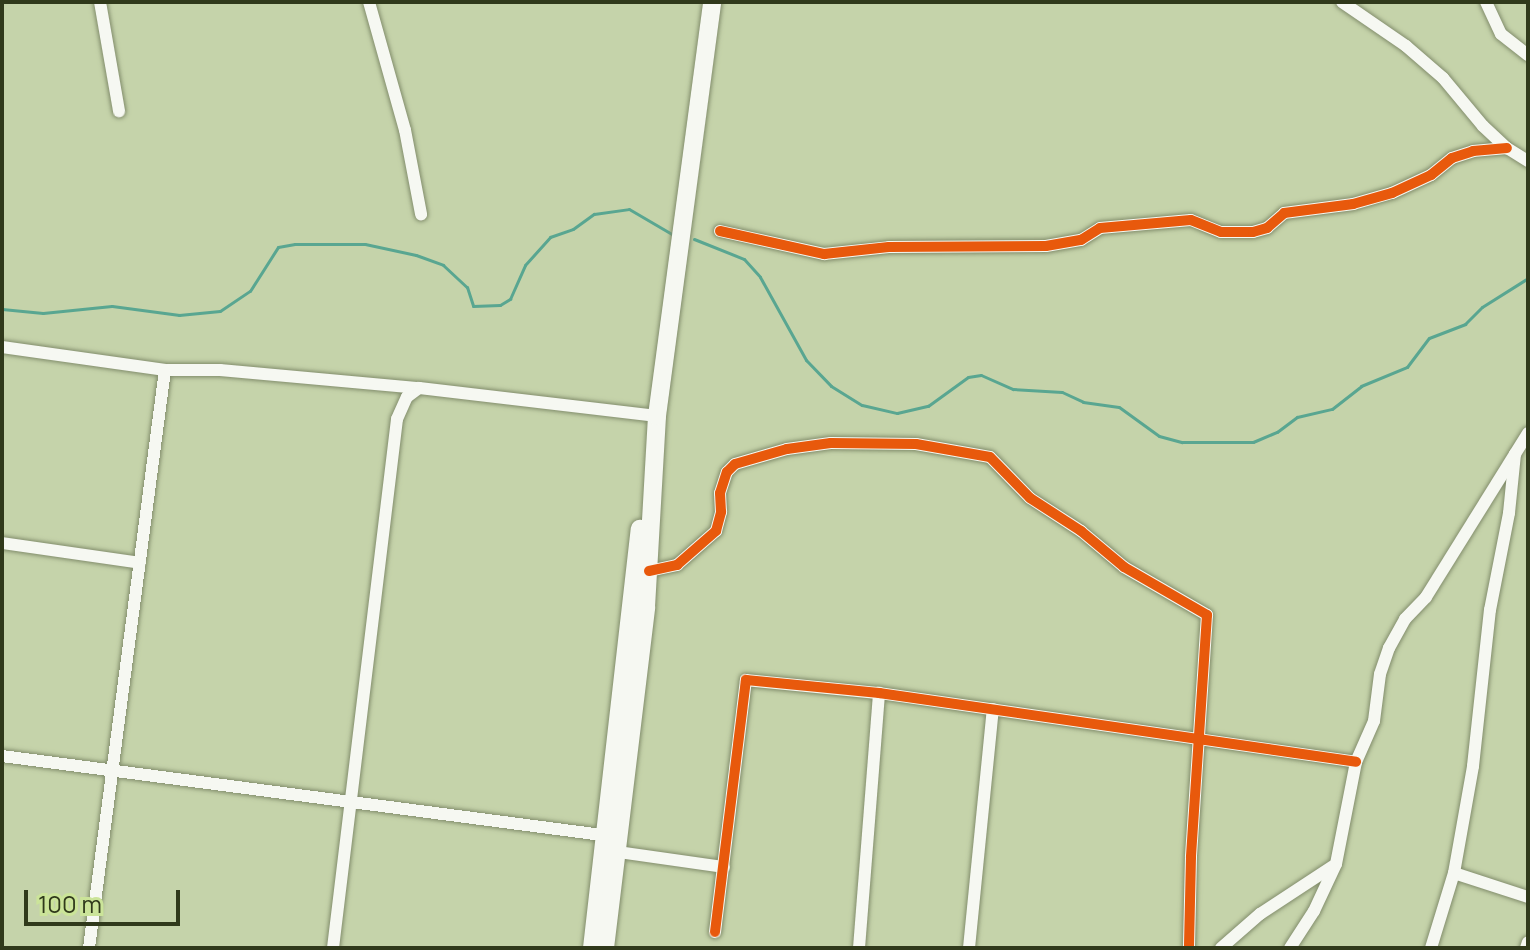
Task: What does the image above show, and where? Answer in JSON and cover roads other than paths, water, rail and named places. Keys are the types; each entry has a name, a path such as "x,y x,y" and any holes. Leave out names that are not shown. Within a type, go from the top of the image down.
{"main road":[{"path":"592,948 611,843 649,571 657,416 712,2"},
{"path":"605,948 611,843 641,517 652,479"}],"street":[{"path":"100,2 119,111"},
{"path":"369,2 405,130 421,214"},
{"path":"1342,2 1406,46 1443,78 1507,148 1528,161"},
{"path":"1486,2 1501,34 1528,55"},
{"path":"720,231 824,254 889,247 1046,246 1081,240 1100,228 1191,220 1221,232 1253,232 1267,228 1284,213 1353,204 1392,193 1431,175 1452,158 1473,151 1507,148"},
{"path":"2,347 165,370 220,370 419,388 657,416"},
{"path":"89,948 165,370"},
{"path":"333,948 397,419 407,397 419,388"},
{"path":"1290,948 1314,911 1336,864 1356,762 1374,721 1380,674 1389,648 1405,619 1426,597 1528,433"},
{"path":"649,571 677,565 716,531 727,472 745,460 831,443 916,444 990,457 1030,498 1081,531 1124,567 1167,595 1207,615 1191,857 1189,948"},
{"path":"1431,948 1454,873 1473,766 1490,610 1509,513 1515,454"},
{"path":"2,543 140,563"},
{"path":"715,932 746,680 879,693 1356,762"},
{"path":"859,948 879,693"},
{"path":"969,948 993,709"},
{"path":"2,756 350,801 611,843 724,867"},
{"path":"1221,948 1260,914 1336,864"},
{"path":"1454,873 1528,897"},
{"path":"1526,948 1528,942"}],"waterway":[{"path":"2,309 43,313 112,306 179,315 220,311 250,291 278,247 295,244 365,244 416,255 443,265 467,287 473,306 500,305 510,299 525,265 550,237 573,229 594,214 629,209 675,236"},
{"path":"694,239 744,259 760,277 806,360 831,386 862,405 897,413 928,406 968,377 981,375 1013,389 1062,392 1083,402 1119,407 1159,436 1182,442 1253,442 1277,432 1297,417 1332,409 1361,386 1407,367 1429,338 1465,324 1482,307 1528,278"}]}
